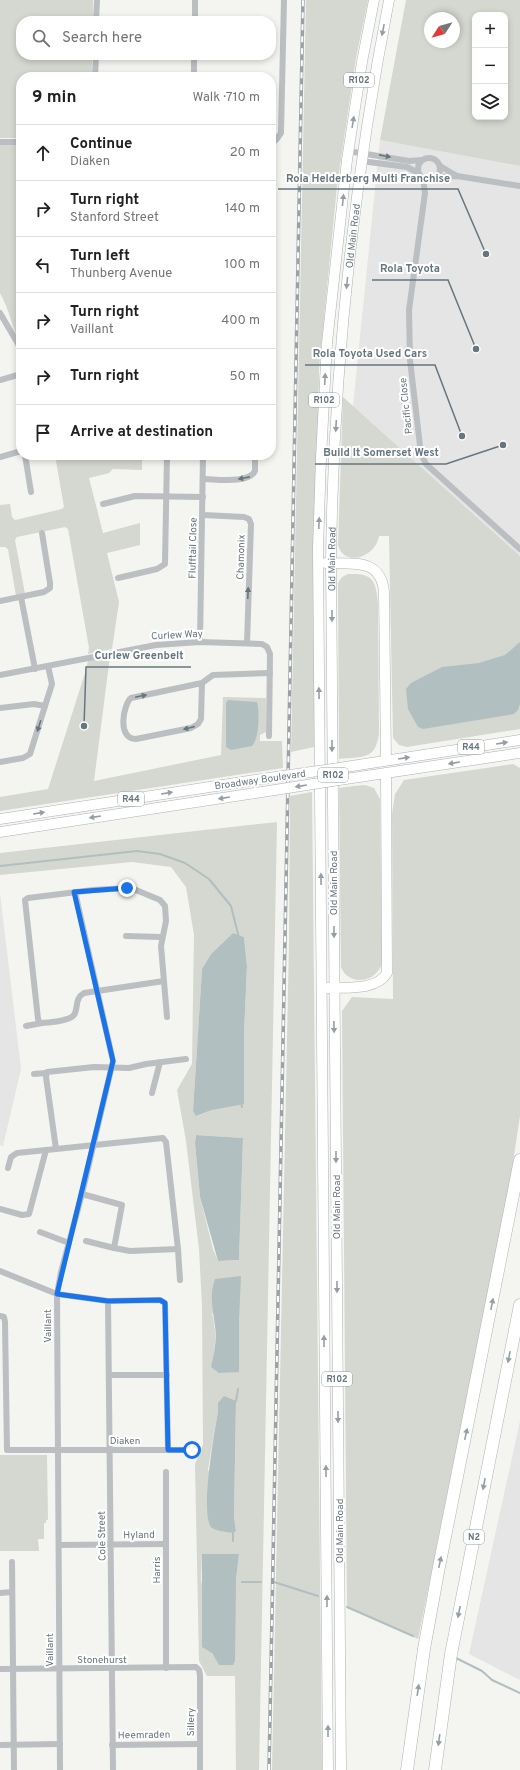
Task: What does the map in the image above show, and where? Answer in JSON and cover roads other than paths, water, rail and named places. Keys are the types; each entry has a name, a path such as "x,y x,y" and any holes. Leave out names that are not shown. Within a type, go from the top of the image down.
{"highway":[{"path":"407,1770 423,1657 434,1596 520,1160"},
{"name":"N2","path":"435,1770 451,1654 520,1305"}],"main road":[{"name":"Old Main Road","path":"328,1770 318,562 321,458 327,343 348,151 362,62 374,0"},
{"name":"Old Main Road","path":"341,1770 331,563 334,459 341,342 361,157 389,0"},
{"path":"318,562 365,564 375,570 382,579 384,592 386,760"},
{"name":"Broadway Boulevard","path":"0,819 520,740"},
{"name":"Broadway Boulevard","path":"0,832 520,753"},
{"path":"322,988 365,986 376,983 387,973 386,774"}],"street":[{"path":"96,16 97,0"},
{"path":"195,0 195,16"},
{"path":"276,139 280,133 281,122 284,0"},
{"path":"95,72 96,60"},
{"path":"194,60 194,72"},
{"path":"0,142 16,142"},
{"path":"348,151 361,157 407,168 418,173 423,178 425,193"},
{"path":"361,157 409,161 431,158 437,161 440,166 457,176"},
{"path":"418,173 418,167 422,160"},
{"path":"425,193 440,172 440,166"},
{"path":"423,178 457,176 520,186"},
{"name":"Pacific Close","path":"425,193 410,310 410,360 420,454 426,464 520,549"},
{"path":"0,313 16,340"},
{"path":"0,380 16,375"},
{"path":"0,457 16,452"},
{"path":"26,460 32,492"},
{"path":"118,578 157,569 165,564 167,460"},
{"name":"Flufftail Close","path":"200,642 203,460"},
{"path":"203,479 242,479 250,477 255,471 255,460"},
{"path":"103,504 135,496 203,497"},
{"name":"Chamonix","path":"203,515 244,517 249,519 251,524 247,643"},
{"path":"0,601 47,591 50,586 42,533"},
{"path":"21,597 34,669"},
{"name":"Curlew Way","path":"0,675 138,647 170,643 200,642 262,644 267,647 270,654 269,736"},
{"path":"0,762 23,758 30,754 52,684 48,666"},
{"path":"202,683 201,719 198,724 191,728 136,739 131,739 126,735 123,729 126,704 129,699 202,683 213,675 270,673"},
{"path":"0,708 34,704 46,706"},
{"path":"42,1023 38,1020 24,902 28,898 74,892 127,888 157,898 162,902 166,911 166,925 161,937 160,946 167,1017"},
{"name":"Vaillant","path":"60,1770 57,1294 112,1067 112,1059 74,892"},
{"path":"126,936 161,937"},
{"path":"26,1026 71,1018 74,1015 76,1002 80,995 97,990 164,981"},
{"path":"34,1074 80,1068 129,1068 186,1059"},
{"path":"152,1093 160,1062"},
{"path":"46,1073 56,1149"},
{"path":"8,1168 10,1159 14,1155 161,1137 164,1139 178,1249 180,1280"},
{"path":"0,1209 25,1215 30,1212 46,1150"},
{"path":"82,1194 122,1206 114,1248"},
{"path":"40,1232 69,1243"},
{"path":"86,1241 130,1251 178,1249"},
{"path":"0,1271 57,1294 108,1301 164,1302 166,1307 168,1450"},
{"name":"Cole Street","path":"108,1301 112,1770"},
{"name":"Diaken","path":"0,1316 4,1317 5,1324 6,1449 9,1451 192,1450"},
{"path":"109,1375 167,1375"},
{"name":"Harris","path":"166,1472 166,1668"},
{"name":"Hyland","path":"59,1545 166,1544"},
{"path":"12,1562 14,1770"},
{"path":"0,1593 12,1592"},
{"name":"Stonehurst","path":"0,1670 196,1667 199,1670 200,1675"},
{"name":"Sillery","path":"200,1675 200,1770"},
{"path":"0,1745 60,1744"},
{"name":"Heemraden","path":"112,1745 200,1744"}],"waterway":[{"path":"0,866 137,851 160,854 185,863 209,879 231,906 239,938"},
{"path":"241,1102 242,1107"},
{"path":"236,1401 238,1389"},
{"path":"233,1533 233,1541"},
{"path":"242,1582 261,1582"},
{"path":"274,1582 318,1596"},
{"path":"347,1607 413,1636"},
{"path":"456,1658 482,1671 492,1680 520,1693"}],"railway":[{"path":"269,1770 303,0"}],"place":[{"name":"Rola Helderberg Multi Franchise","path":"486,254"},
{"name":"Rola Toyota","path":"476,349"},
{"name":"Rola Toyota Used Cars","path":"462,436"},
{"name":"Build It Somerset West","path":"503,445"},
{"name":"Curlew Greenbelt","path":"84,726"}]}
